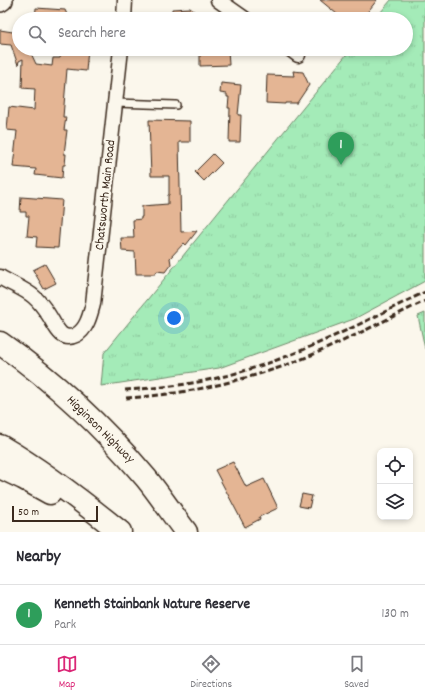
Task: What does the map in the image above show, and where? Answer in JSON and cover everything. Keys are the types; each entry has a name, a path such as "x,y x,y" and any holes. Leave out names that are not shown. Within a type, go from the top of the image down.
{"highway":[{"name":"Higginson Highway","path":"0,343 26,361 79,407 105,432 146,478 186,532"},
{"path":"0,446 63,487 119,532"},
{"path":"0,467 23,478 119,532"}],"street":[{"path":"124,12 125,0"},
{"path":"218,0 235,12"},
{"name":"Chatsworth Main Road","path":"0,277 34,297 43,306 63,336 66,337 76,335 85,326 93,304 120,56"}],"lane":[{"path":"116,103 176,105"}],"green space":[{"path":"391,0 425,0 425,281 354,319 219,368 101,386 104,353 345,56 413,56 413,12 381,12"},
{"path":"425,313 425,349 418,316"}],"building":[{"path":"320,0 377,0 368,12 335,12"},
{"path":"36,8 65,10 66,12 36,12"},
{"path":"190,8 195,12 172,12 172,9"},
{"path":"0,30 12,32 12,48 11,45 0,44"},
{"path":"15,56 32,56 36,64 52,66 53,58 60,58 60,56 87,56 86,71 67,69 63,117 66,117 64,130 67,130 64,154 66,154 62,178 35,175 36,169 13,167 17,131 7,130 9,107 34,110 35,89 22,88 23,59 19,61 18,65"},
{"path":"200,56 228,56 229,65 200,66"},
{"path":"293,71 303,72 309,85 297,103 266,103 267,75 294,76"},
{"path":"221,83 241,85 238,115 241,115 240,142 229,142 229,97 227,97 227,94 220,93"},
{"path":"149,120 190,121 190,142 179,142 181,232 197,231 186,245 184,243 170,258 171,264 165,272 157,271 155,274 136,274 135,252 122,251 121,238 134,238 133,220 141,219 142,206 168,204 169,195 169,176 151,176"},
{"path":"213,154 222,163 204,181 195,172"},
{"path":"21,197 62,200 58,248 36,247 37,237 27,236 29,216 26,216 26,212 20,212"},
{"path":"45,264 56,283 44,289 33,270"},
{"path":"233,462 246,487 264,479 278,508 259,517 260,519 245,527 215,470"},
{"path":"302,494 312,496 309,508 299,506"}],"railway":[{"path":"125,390 185,384 209,380 248,370 325,340 425,292"},
{"path":"126,398 183,392 238,380 275,369 332,346 425,301"}],"place":[{"name":"Kenneth Stainbank Nature Reserve","path":"341,165"}]}
